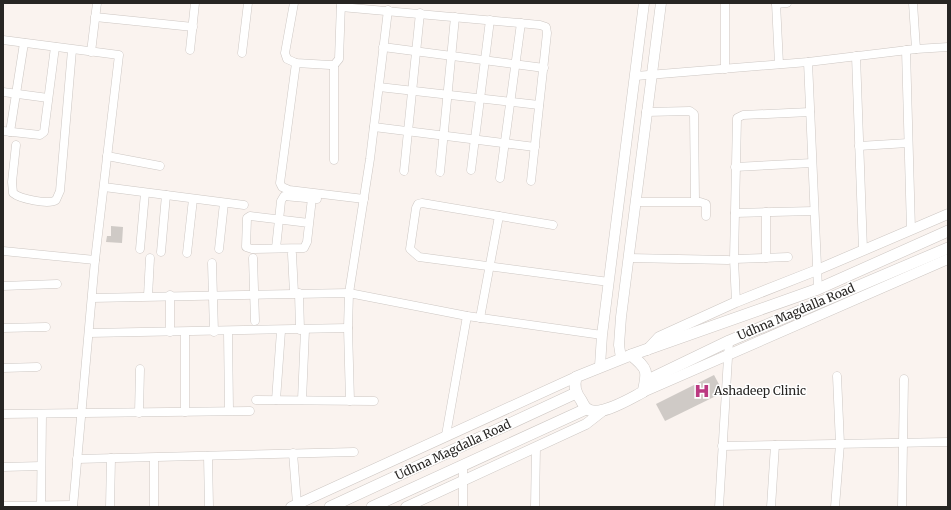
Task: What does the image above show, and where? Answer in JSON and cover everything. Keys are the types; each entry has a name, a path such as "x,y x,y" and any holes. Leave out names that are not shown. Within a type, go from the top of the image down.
{"main road":[{"path":"626,357 642,364 646,370 648,375 643,392 622,404 604,410 594,411 586,408 576,393 574,384 576,377 600,366 818,289 948,231"},
{"name":"Udhna Magdalla Road","path":"646,381 729,341 948,248"},
{"name":"Udhna Magdalla Road","path":"330,507 576,393"},
{"name":"Udhna Magdalla Road","path":"372,507 586,408"}],"street":[{"path":"91,52 97,3"},
{"path":"190,50 195,3"},
{"path":"242,53 248,3"},
{"path":"294,3 285,53 287,59 296,62 334,65"},
{"path":"600,366 602,335 636,76 644,3"},
{"path":"626,357 619,345 628,258 637,202 646,112 661,3"},
{"path":"725,3 725,69"},
{"path":"779,64 776,3 787,3"},
{"path":"913,3 916,49"},
{"path":"334,160 334,65 339,59 341,5 521,23 543,26 547,30 531,181"},
{"path":"350,401 348,328 349,293 364,200 388,10"},
{"path":"404,171 420,13"},
{"path":"95,16 193,27"},
{"path":"440,172 455,16"},
{"path":"471,170 490,20"},
{"path":"500,178 521,23"},
{"path":"3,40 119,55 95,260 73,506 3,506"},
{"path":"24,43 16,94 7,131 40,135 44,132 55,47"},
{"path":"383,47 544,68"},
{"path":"636,76 808,62 906,50 948,47"},
{"path":"16,145 12,182 13,192 19,197 48,202 56,200 60,191 72,50"},
{"path":"906,50 910,230"},
{"path":"856,56 863,250"},
{"path":"296,62 280,183 282,187 289,190 364,200"},
{"path":"808,62 818,289"},
{"path":"379,88 540,105"},
{"path":"3,92 48,98"},
{"path":"646,112 690,111 694,114 695,201"},
{"path":"736,302 731,259 734,213 736,118 743,115 810,112"},
{"path":"374,127 535,147"},
{"path":"859,146 908,143"},
{"path":"107,156 160,166"},
{"path":"735,167 812,163"},
{"path":"104,187 244,205"},
{"path":"140,250 146,193"},
{"path":"161,252 166,195"},
{"path":"276,248 281,202 284,196 364,200"},
{"path":"309,223 250,216 247,218 246,247 304,248 307,242 312,198"},
{"path":"187,253 193,199"},
{"path":"637,202 695,201 706,204 706,216"},
{"path":"219,249 224,203"},
{"path":"553,225 422,203 418,204 416,208 410,249 413,254 419,257 609,282"},
{"path":"734,213 814,211"},
{"path":"766,212 766,258"},
{"path":"647,350 659,337 736,302 817,270 948,214"},
{"path":"480,318 499,216"},
{"path":"3,251 95,260"},
{"path":"292,254 302,330 302,400"},
{"path":"628,258 731,259 788,257"},
{"path":"148,296 150,258"},
{"path":"253,258 255,321"},
{"path":"643,392 948,259"},
{"path":"212,263 214,332"},
{"path":"3,286 57,284"},
{"path":"92,298 170,295 214,296 349,293 467,316 602,335"},
{"path":"170,295 170,332"},
{"path":"446,436 467,316"},
{"path":"3,328 46,327"},
{"path":"89,333 281,331 348,328"},
{"path":"276,400 281,331"},
{"path":"185,332 185,412"},
{"path":"228,332 229,410"},
{"path":"719,507 729,341"},
{"path":"3,368 37,368"},
{"path":"139,413 140,369"},
{"path":"835,507 840,444 837,376"},
{"path":"292,453 294,506 576,377"},
{"path":"902,507 905,442 904,379"},
{"path":"256,400 374,401"},
{"path":"3,414 139,413 229,410 250,411"},
{"path":"406,507 586,424 604,410"},
{"path":"41,506 42,414"},
{"path":"722,446 948,442"},
{"path":"772,507 775,445"},
{"path":"535,507 536,447"},
{"path":"77,459 354,452"},
{"path":"208,456 209,507"},
{"path":"110,507 111,458"},
{"path":"154,458 154,507"},
{"path":"463,465 463,507"},
{"path":"3,467 42,466"}],"building":[{"path":"111,226 123,227 122,243 106,242 107,236 111,236"},
{"path":"714,375 721,388 720,394 665,421 656,404"}],"place":[{"name":"Ashadeep Clinic","path":"702,391"}]}
